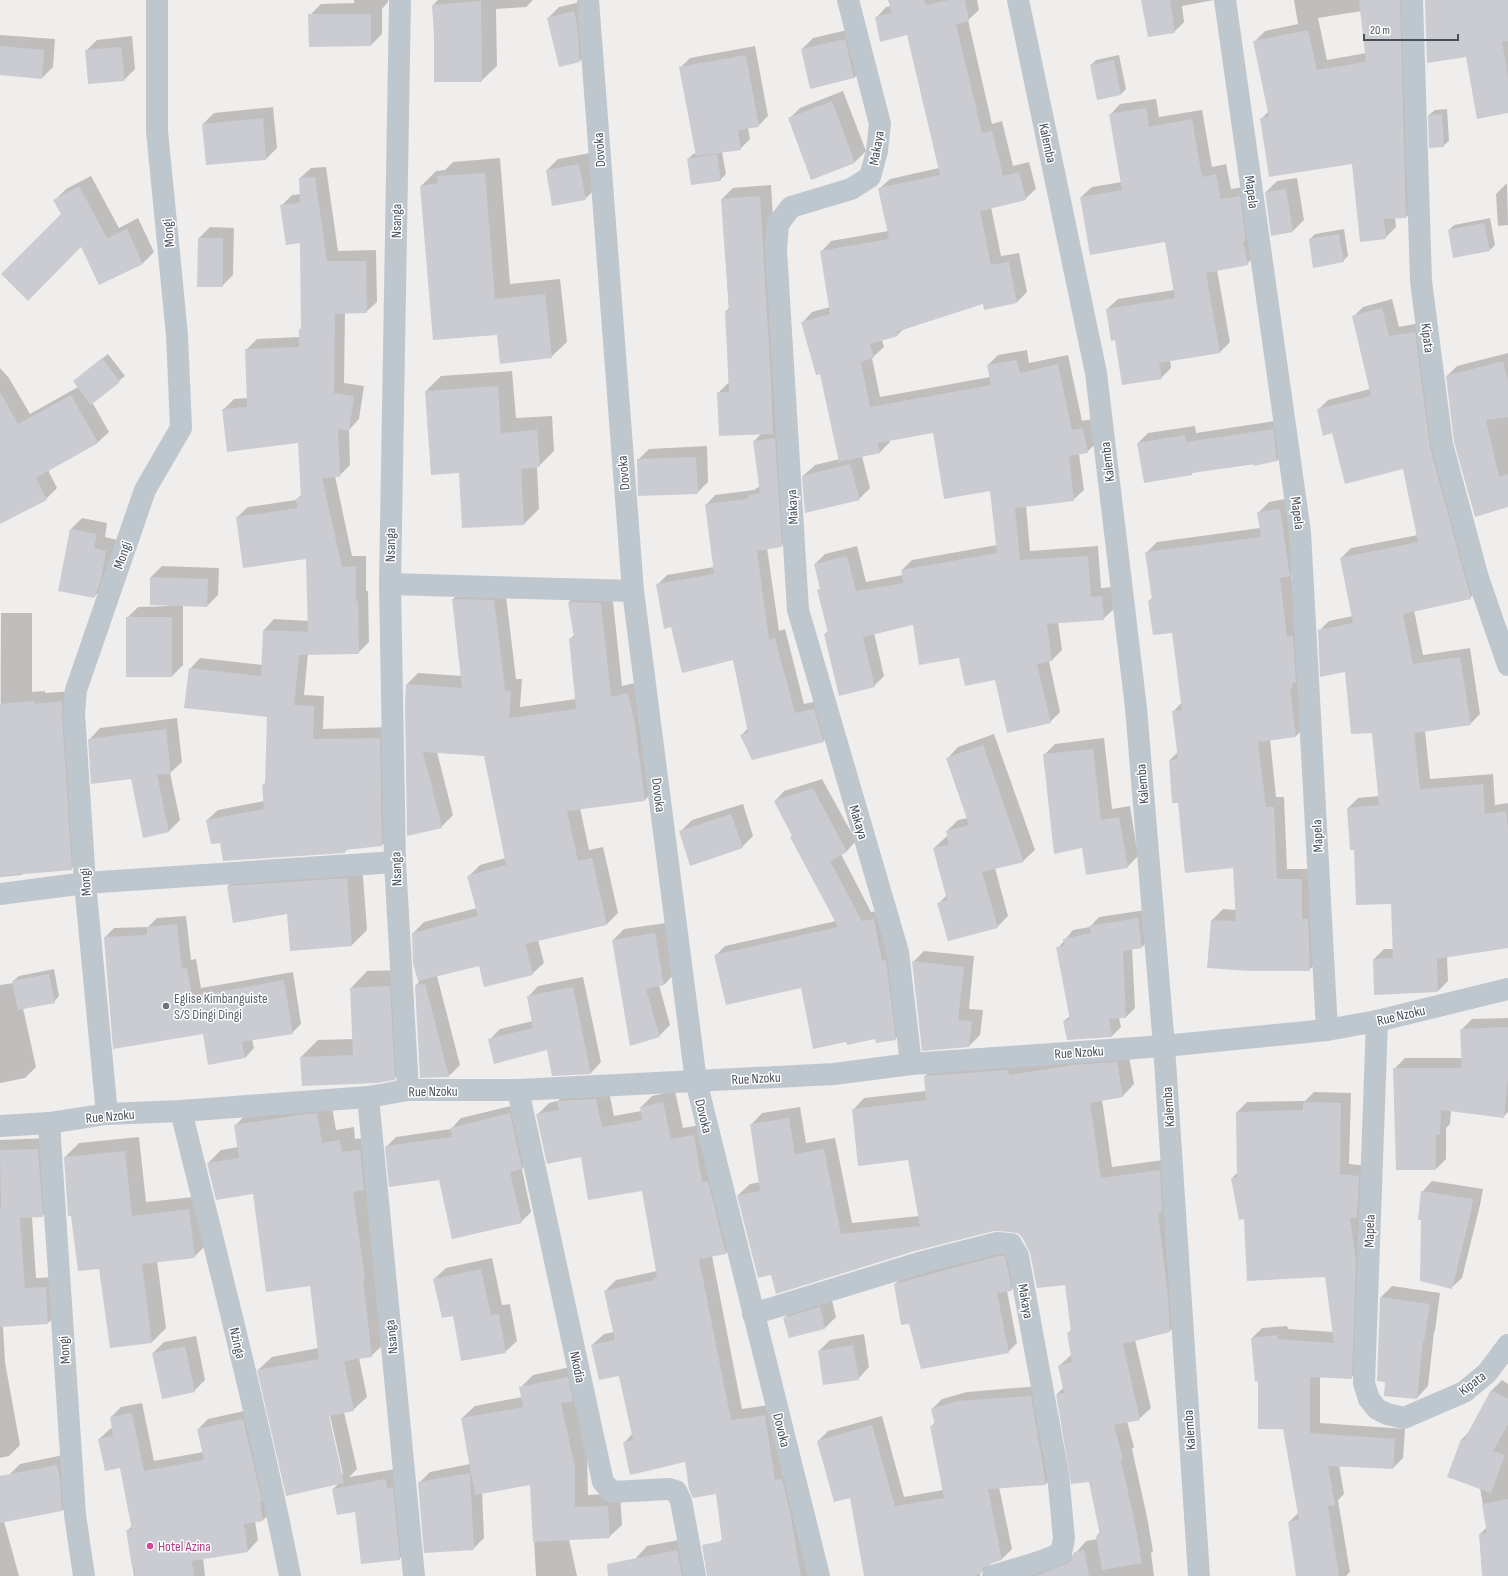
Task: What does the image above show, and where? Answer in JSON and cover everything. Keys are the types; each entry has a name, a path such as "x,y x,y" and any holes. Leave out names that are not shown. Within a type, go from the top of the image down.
{"street":[{"name":"Mongi","path":"107,1114 85,883 74,713 76,690 145,490 181,428 177,335 157,131 157,0"},
{"name":"Nsanga","path":"400,0 390,584 395,862 408,1090"},
{"name":"Dovoka","path":"588,0 633,592 696,1081 819,1576"},
{"name":"Makaya","path":"848,0 880,124 877,151 870,177 851,189 791,207 778,224 777,258 798,610 898,952 910,1064"},
{"name":"Kalemba","path":"1018,0 1096,373 1136,708 1164,1046 1199,1576"},
{"name":"Mapela","path":"1225,0 1300,532 1327,1030"},
{"name":"Kipata","path":"1412,0 1421,281 1442,444 1478,578 1508,665"},
{"path":"390,584 633,592"},
{"path":"0,894 85,883 395,862"},
{"name":"Rue Nzoku","path":"0,1126 49,1122 107,1114 181,1111 368,1097 408,1090 518,1090 834,1074 910,1064 1164,1046 1327,1030 1377,1021 1508,989"},
{"name":"Mapela","path":"1377,1021 1364,1383 1370,1399 1377,1409 1387,1414 1404,1418"},
{"name":"Nkodia","path":"518,1090 603,1482 612,1492 669,1489 676,1491 680,1501 695,1576"},
{"name":"Nsanga","path":"368,1097 414,1576"},
{"name":"Nzinga","path":"181,1111 236,1336 277,1511 290,1576"},
{"name":"Mongi","path":"49,1122 75,1515 84,1576"},
{"name":"Makaya","path":"754,1314 919,1263 997,1243 1011,1244 1018,1256 1057,1467 1064,1539 1061,1553 1047,1560 1015,1568 994,1576"},
{"name":"Kipata","path":"1404,1418 1464,1392 1487,1373 1508,1345"}],"building":[{"path":"888,0 924,0 926,5 949,0 965,0 969,21 956,24 982,133 992,131 1003,176 1019,172 1026,200 980,211 991,265 1009,262 1017,303 984,310 983,304 896,332 898,336 870,344 874,358 861,362 870,407 991,385 987,365 1017,360 1020,373 1058,364 1072,430 1083,428 1088,453 1069,456 1074,501 1015,508 1020,560 1088,556 1091,597 1102,596 1104,620 1047,624 1052,661 1037,664 1051,723 1007,733 995,680 965,686 959,658 919,665 913,625 863,637 875,687 839,696 824,634 828,633 817,590 820,589 814,564 847,556 856,591 904,583 901,570 997,553 990,491 944,499 933,433 878,443 880,453 839,462 820,374 816,375 801,322 830,314 820,251 889,239 878,188 940,175 907,35 880,42 875,17 892,13"},
{"path":"1141,0 1170,0 1175,33 1148,37"},
{"path":"1359,0 1400,0 1406,218 1384,219 1386,239 1360,242 1352,164 1269,177 1260,118 1269,117 1253,41 1308,30 1317,70 1366,62"},
{"path":"1425,0 1508,0 1508,41 1502,42 1508,77 1508,113 1477,119 1466,57 1427,63"},
{"path":"481,1 482,82 434,82 432,5"},
{"path":"574,11 577,24 580,62 559,67 547,18"},
{"path":"308,14 371,14 371,46 309,47"},
{"path":"845,39 854,78 810,89 801,49"},
{"path":"0,46 44,50 42,79 0,75"},
{"path":"121,47 125,81 88,84 85,50"},
{"path":"746,55 759,127 738,130 741,150 696,156 679,67"},
{"path":"1114,60 1121,95 1097,100 1090,65"},
{"path":"832,101 855,163 811,180 788,118"},
{"path":"1146,108 1149,127 1192,119 1202,177 1216,174 1221,199 1240,196 1246,241 1243,241 1248,265 1206,273 1220,353 1159,363 1162,379 1122,385 1115,340 1111,341 1106,309 1175,298 1165,242 1090,255 1080,197 1122,190 1109,114"},
{"path":"1442,114 1444,147 1429,148 1428,115"},
{"path":"263,118 266,160 206,165 202,124"},
{"path":"717,154 721,181 691,185 687,159"},
{"path":"579,164 586,200 552,206 546,170"},
{"path":"485,173 495,299 545,294 552,358 500,364 497,335 433,340 420,186 438,183 437,176"},
{"path":"315,177 327,261 366,261 367,313 335,314 334,393 354,396 349,431 338,429 340,477 322,478 342,567 356,566 359,654 299,655 294,705 314,706 313,739 380,738 382,846 345,850 345,853 223,861 220,843 211,844 206,820 264,809 262,785 265,784 267,717 184,708 189,668 261,676 263,630 308,632 306,559 243,568 236,517 298,508 295,499 301,498 298,443 227,452 222,409 247,407 245,349 299,347 299,329 301,329 300,243 286,245 280,205 300,203 299,178"},
{"path":"79,186 107,238 127,229 143,264 99,285 81,247 28,301 1,274 61,214 53,200"},
{"path":"1286,189 1293,232 1271,236 1265,192"},
{"path":"760,196 773,434 719,436 717,392 729,392 725,311 729,311 721,199"},
{"path":"1484,223 1490,251 1453,258 1448,230"},
{"path":"1339,234 1344,262 1313,268 1309,239"},
{"path":"198,238 223,238 223,287 197,287"},
{"path":"1382,308 1389,336 1415,332 1430,447 1471,599 1403,614 1413,664 1460,657 1471,725 1414,733 1420,789 1483,784 1485,814 1506,811 1508,828 1508,948 1437,959 1438,992 1374,995 1373,959 1393,958 1391,904 1356,905 1354,850 1350,850 1347,808 1379,805 1372,733 1351,734 1345,672 1320,677 1318,630 1353,623 1340,558 1418,542 1403,469 1345,484 1332,433 1323,436 1317,409 1371,396 1352,316"},
{"path":"102,358 120,382 91,405 73,381"},
{"path":"1503,361 1508,380 1508,417 1486,420 1499,477 1508,474 1508,507 1475,517 1454,442 1446,376"},
{"path":"498,386 501,433 537,430 540,467 521,469 524,525 462,528 459,473 431,475 425,391"},
{"path":"0,392 18,424 71,395 98,443 36,478 47,500 0,524"},
{"path":"1273,429 1277,461 1254,466 1254,464 1192,473 1192,475 1144,483 1137,443 1185,435 1186,442"},
{"path":"775,438 782,547 757,551 769,640 775,638 795,713 814,709 824,742 752,760 740,735 748,733 733,660 682,673 671,627 664,629 656,584 714,574 705,504 748,499 748,495 760,493 753,441"},
{"path":"696,457 698,494 638,496 637,459"},
{"path":"850,464 860,500 805,513 802,476"},
{"path":"1280,509 1290,576 1280,578 1287,637 1293,636 1296,683 1292,683 1293,688 1290,688 1296,737 1258,742 1266,807 1274,807 1277,879 1302,879 1302,919 1308,919 1310,971 1251,971 1207,968 1211,920 1236,921 1233,868 1185,873 1178,803 1172,803 1169,760 1178,759 1172,711 1182,710 1172,633 1153,635 1148,601 1152,600 1145,552 1261,537 1257,512"},
{"path":"70,529 97,534 94,548 106,551 101,580 94,598 58,591"},
{"path":"150,577 208,579 207,607 150,605"},
{"path":"452,599 494,600 505,690 511,691 509,718 576,709 569,638 574,638 568,602 601,603 611,697 628,693 635,725 645,801 567,811 578,861 592,858 607,925 525,944 533,975 484,987 479,966 418,981 413,964 412,933 478,916 467,876 506,865 484,756 423,752 442,828 407,836 406,684 462,688"},
{"path":"126,617 172,617 172,677 126,677"},
{"path":"34,701 35,704 62,701 72,870 0,876 0,704"},
{"path":"166,729 171,774 157,775 169,832 143,838 131,779 91,784 88,739"},
{"path":"983,745 1024,862 982,872 998,928 948,941 937,903 947,900 933,848 949,845 946,831 969,825 946,758"},
{"path":"1093,749 1101,820 1119,817 1128,868 1086,875 1082,848 1054,854 1043,754"},
{"path":"813,788 847,852 830,861 862,921 874,919 882,961 886,960 896,1040 876,1043 875,1039 847,1045 846,1042 813,1049 801,988 726,1005 714,955 838,927 790,837 792,836 774,801"},
{"path":"731,814 743,848 690,866 679,831"},
{"path":"347,878 352,946 290,951 287,914 233,923 227,886"},
{"path":"1138,918 1142,948 1123,951 1126,1018 1109,1019 1112,1037 1067,1040 1063,1021 1070,1020 1056,947 1064,946 1063,939 1091,933 1089,926"},
{"path":"177,924 182,969 187,968 192,997 284,980 293,1034 242,1042 245,1058 208,1065 203,1034 113,1049 104,937 147,935 147,927"},
{"path":"655,933 664,985 646,989 660,1037 630,1046 612,940"},
{"path":"912,961 964,967 958,1020 972,1021 969,1047 922,1051"},
{"path":"49,974 55,1003 18,1010 12,981"},
{"path":"425,984 449,1077 420,1078 415,985"},
{"path":"390,986 395,1080 377,1083 302,1086 300,1057 353,1055 350,988"},
{"path":"573,987 591,1074 552,1076 547,1050 494,1064 488,1039 533,1028 527,996"},
{"path":"1508,1027 1508,1078 1504,1118 1441,1110 1440,1135 1436,1135 1436,1170 1396,1170 1393,1068 1462,1068 1460,1029"},
{"path":"1117,1062 1123,1097 1090,1103 1101,1178 1160,1170 1162,1212 1158,1213 1168,1296 1170,1332 1123,1344 1140,1420 1114,1425 1123,1459 1121,1460 1142,1563 1102,1570 1096,1536 1100,1535 1089,1482 1071,1484 1056,1394 1064,1393 1058,1366 1072,1362 1067,1333 1071,1332 1065,1285 1037,1288 1030,1253 1022,1237 1017,1233 994,1231 915,1251 776,1294 771,1275 758,1278 737,1195 760,1191 750,1124 789,1118 795,1154 824,1149 841,1234 920,1226 908,1160 858,1166 852,1109 926,1100 924,1076 1008,1070 1009,1075 1072,1065"},
{"path":"596,1099 602,1127 642,1120 640,1107 663,1102 671,1139 694,1135 702,1182 708,1181 726,1254 699,1259 731,1420 765,1415 775,1480 782,1479 790,1512 801,1576 707,1576 702,1545 722,1541 716,1494 693,1498 689,1489 685,1462 630,1475 623,1442 633,1440 619,1376 599,1380 591,1345 615,1340 604,1291 654,1280 653,1278 657,1277 642,1191 588,1200 581,1157 547,1164 536,1114 559,1110 557,1101"},
{"path":"1303,1102 1341,1103 1340,1174 1359,1176 1357,1218 1350,1218 1356,1260 1352,1379 1310,1377 1310,1433 1395,1439 1393,1469 1328,1466 1335,1505 1328,1506 1339,1576 1296,1576 1288,1522 1299,1520 1283,1429 1258,1429 1258,1381 1255,1382 1251,1338 1277,1335 1278,1339 1334,1343 1325,1277 1247,1281 1244,1219 1239,1220 1231,1178 1237,1177 1236,1112 1303,1110"},
{"path":"317,1113 322,1143 340,1140 342,1152 360,1150 364,1190 353,1192 365,1279 363,1279 372,1357 344,1361 354,1411 329,1416 344,1483 286,1496 257,1370 319,1359 310,1286 266,1292 253,1194 216,1200 207,1163 239,1158 234,1125"},
{"path":"510,1113 522,1169 510,1172 522,1223 452,1239 439,1180 389,1187 385,1146 452,1137 450,1128"},
{"path":"38,1149 43,1217 20,1218 25,1288 46,1287 48,1324 0,1327 0,1150"},
{"path":"125,1151 132,1216 189,1209 195,1258 142,1264 152,1343 110,1348 99,1269 78,1271 71,1216 68,1216 64,1157"},
{"path":"1421,1191 1473,1199 1452,1289 1420,1281 1421,1220 1418,1220"},
{"path":"998,1256 1004,1256 1006,1260 1012,1291 997,1293 1009,1353 921,1369 909,1324 901,1325 894,1284"},
{"path":"481,1269 491,1315 499,1314 506,1353 461,1361 453,1316 442,1318 433,1279"},
{"path":"1380,1297 1430,1304 1423,1342 1417,1399 1384,1396 1385,1382 1377,1381"},
{"path":"820,1307 825,1329 789,1338 783,1318"},
{"path":"853,1345 859,1380 823,1385 818,1351"},
{"path":"185,1346 195,1392 162,1399 152,1353"},
{"path":"568,1377 573,1401 561,1403 575,1467 575,1507 608,1506 610,1538 533,1542 530,1485 475,1495 461,1418 523,1407 519,1387"},
{"path":"1491,1390 1508,1399 1508,1424 1493,1451 1505,1455 1491,1493 1447,1477 1461,1439 1464,1440"},
{"path":"1031,1396 1046,1485 988,1489 1002,1560 989,1564 983,1568 981,1574 972,1576 864,1576 850,1498 834,1502 817,1441 872,1425 895,1506 944,1498 930,1426 935,1425 931,1409 957,1401"},
{"path":"132,1413 144,1471 204,1460 197,1429 243,1419 262,1501 260,1502 263,1521 244,1524 248,1552 192,1561 194,1576 135,1576 134,1567 132,1567 126,1530 132,1530 120,1468 105,1471 98,1439 113,1436 110,1417"},
{"path":"57,1465 60,1480 62,1511 0,1523 0,1476"},
{"path":"470,1473 474,1550 424,1553 418,1482"},
{"path":"386,1479 387,1488 393,1487 400,1560 361,1564 355,1512 337,1515 332,1489"},
{"path":"1508,1499 1508,1576 1482,1576 1479,1534 1487,1533 1482,1504"},
{"path":"677,1550 682,1576 608,1576 607,1564"},
{"path":"1084,1550 1089,1576 1036,1576 1066,1564 1071,1561 1074,1552"}],"place":[{"name":"Eglise Kimbanguiste S/S Dingi Dingi","path":"166,1006"},
{"name":"Hotel Azina","path":"150,1546"}]}
